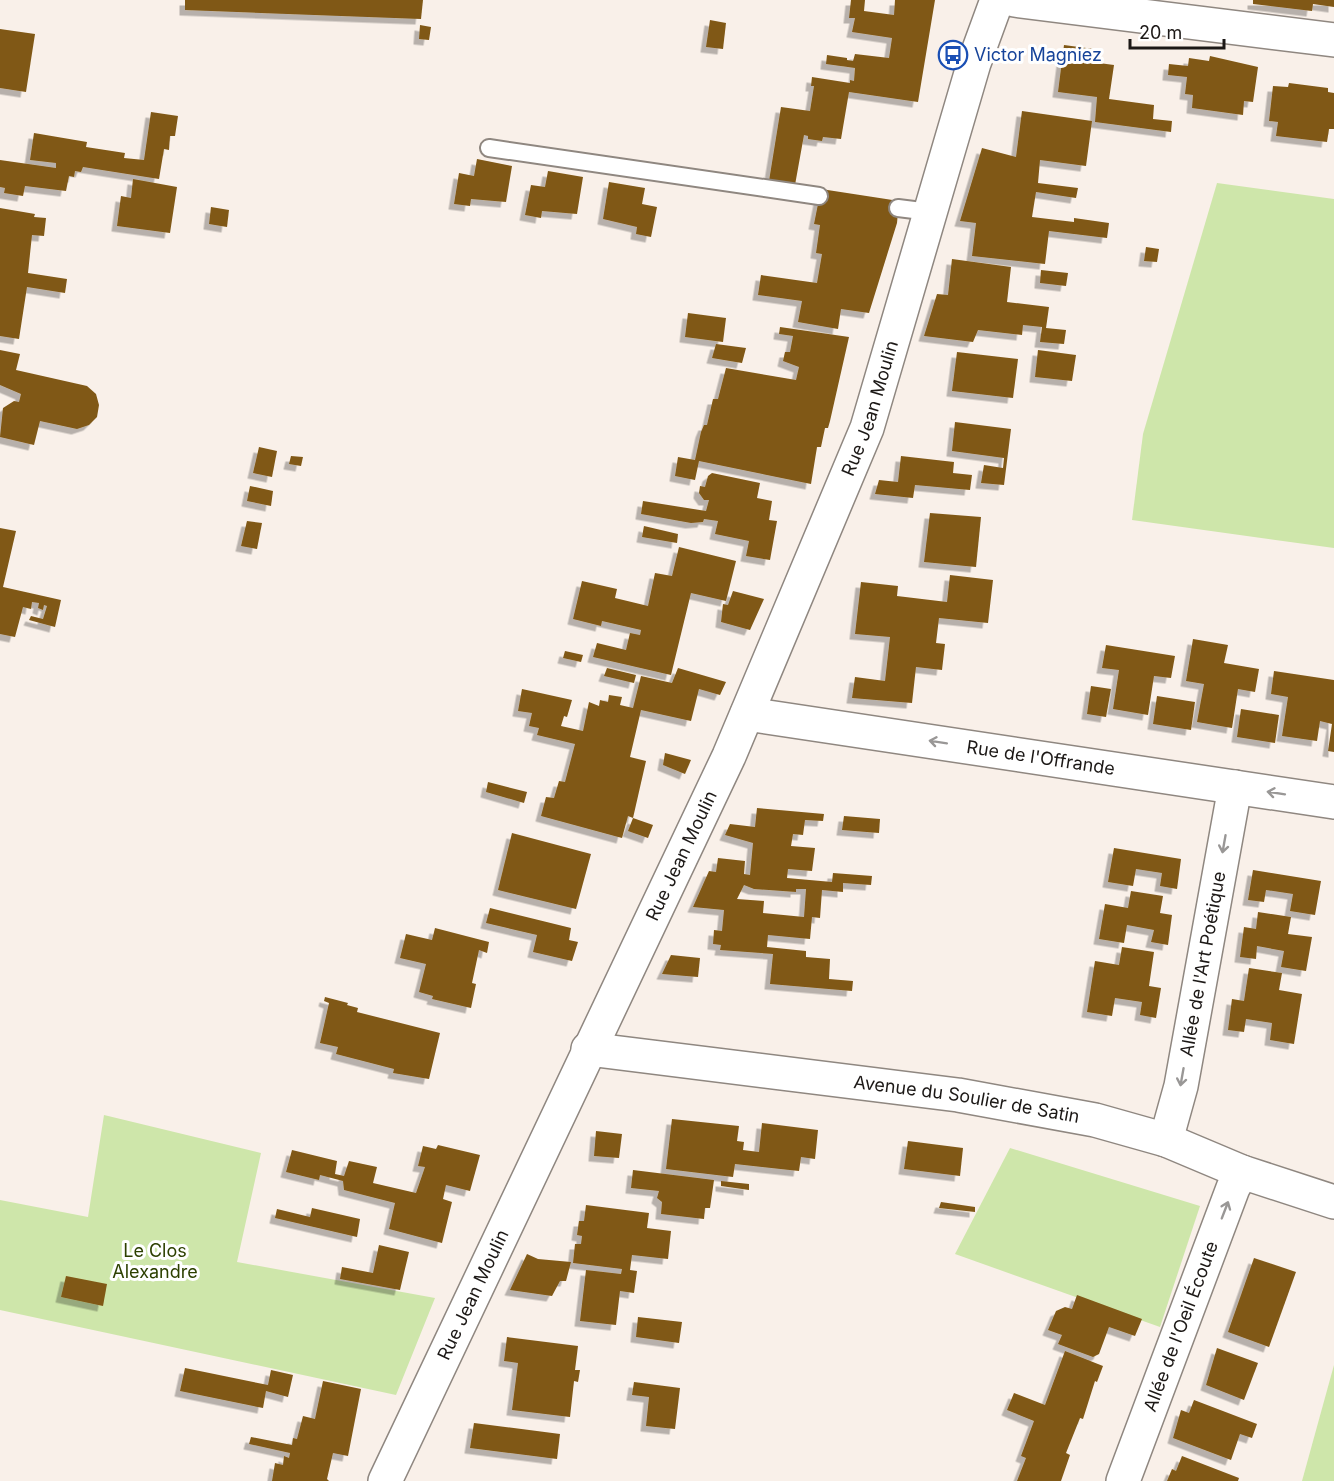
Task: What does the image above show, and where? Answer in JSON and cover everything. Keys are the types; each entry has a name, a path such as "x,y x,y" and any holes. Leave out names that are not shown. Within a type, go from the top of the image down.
{"street":[{"name":"Rue Jean Moulin","path":"385,1481 729,756 867,428 974,63 997,0"},
{"path":"1014,0 1334,40"},
{"name":"Rue de l'Offrande","path":"747,714 1334,802"},
{"name":"Allée de l'Art Poétique","path":"1166,1140 1180,1086 1235,787"},
{"name":"Avenue du Soulier de Satin","path":"588,1049 958,1095 1095,1120 1166,1140 1242,1172 1334,1202"},
{"name":"Allée de l'Oeil Écoute","path":"1123,1481 1233,1188 1242,1172"}],"lane":[{"path":"489,148 819,196"},
{"path":"898,208 930,212"}],"green space":[{"path":"1217,183 1334,199 1334,548 1132,520 1143,434"},
{"name":"Le Clos Alexandre","path":"104,1115 261,1153 237,1262 435,1298 396,1395 0,1310 0,1200 88,1217"},
{"path":"1010,1148 1200,1206 1160,1327 955,1254"},
{"path":"1334,1365 1334,1481 1302,1481"}],"building":[{"path":"185,0 423,0 421,19 185,10"},
{"path":"851,0 865,0 864,11 894,15 895,0 935,0 918,102 849,92 841,139 823,137 822,141 808,139 808,136 804,135 795,185 769,181 781,107 810,111 814,86 811,86 812,77 850,83 850,80 854,81 855,68 826,64 827,55 853,61 855,54 889,58 892,38 852,32 855,18 849,18"},
{"path":"1253,0 1334,0 1334,7 1313,4 1312,11 1253,4"},
{"path":"710,20 726,23 723,49 706,47"},
{"path":"420,25 431,27 429,40 419,39"},
{"path":"0,29 35,34 26,92 0,88"},
{"path":"1064,45 1101,50 1099,63 1114,65 1109,99 1154,105 1153,119 1172,121 1171,132 1095,122 1097,97 1058,92"},
{"path":"1210,56 1258,67 1253,102 1244,101 1243,115 1192,108 1193,95 1185,94 1187,77 1168,75 1169,64 1188,66 1189,58 1209,61"},
{"path":"1289,83 1328,88 1328,92 1334,93 1334,129 1329,129 1327,142 1276,136 1278,122 1269,121 1273,86 1288,87"},
{"path":"1022,111 1092,121 1086,166 1040,160 1038,183 1078,188 1076,198 1036,192 1032,217 1074,222 1074,218 1109,223 1107,238 1049,231 1045,264 972,256 976,223 960,221 982,148 1016,157"},
{"path":"151,112 178,116 175,136 170,136 169,150 164,149 159,179 83,167 81,172 75,171 74,177 69,176 66,191 25,186 23,196 4,193 5,188 0,187 0,160 56,168 56,163 30,160 34,133 87,142 86,147 125,153 124,158 144,160"},
{"path":"477,159 512,166 506,202 471,199 470,206 454,204 459,173 474,176"},
{"path":"548,171 583,177 577,214 542,211 541,218 525,215 531,185 545,187"},
{"path":"133,179 177,187 170,233 117,226 121,196 131,198"},
{"path":"609,182 645,188 642,204 657,207 651,237 636,234 637,227 603,219"},
{"path":"821,189 899,201 897,223 869,313 841,309 838,329 798,322 802,301 758,295 761,275 817,283 822,254 816,253 820,225 814,224"},
{"path":"211,207 229,210 227,227 209,224"},
{"path":"0,208 46,218 44,236 32,235 28,273 67,279 65,293 27,287 19,339 0,336"},
{"path":"1146,247 1159,249 1157,262 1144,261"},
{"path":"952,259 1011,267 1007,302 1049,307 1046,328 1066,330 1064,344 1040,342 1042,327 1023,325 1022,335 978,330 973,342 924,336 937,294 948,295"},
{"path":"1041,270 1068,273 1066,286 1040,283"},
{"path":"688,313 726,318 723,342 685,337"},
{"path":"780,327 849,337 828,428 825,428 821,447 817,447 811,484 699,461 695,480 675,476 678,457 695,460 701,432 704,425 707,425 713,399 718,399 726,368 796,380 799,367 783,361 785,352 790,352 793,336 779,334"},
{"path":"716,344 746,348 742,363 712,358"},
{"path":"0,350 20,354 16,370 87,386 96,394 99,405 97,417 89,425 77,429 40,421 34,445 0,437 3,408 14,401 19,402 21,394 0,385"},
{"path":"1038,350 1076,355 1072,381 1035,377"},
{"path":"957,352 1018,359 1013,398 952,391"},
{"path":"955,422 1011,429 1004,485 981,483 984,465 1003,468 1004,458 952,451"},
{"path":"259,447 277,451 272,477 253,473"},
{"path":"291,456 303,457 301,466 289,464"},
{"path":"901,456 954,462 953,473 972,475 970,490 915,485 913,498 875,494 879,480 898,482"},
{"path":"712,473 760,483 757,498 772,501 769,520 777,521 770,560 746,556 749,541 715,534 718,521 704,519 703,522 691,523 641,514 643,501 706,511 709,500 704,500 699,493 700,486 705,487 708,476"},
{"path":"250,486 273,491 271,506 247,501"},
{"path":"930,513 981,517 976,567 924,562"},
{"path":"247,521 262,523 257,549 241,546"},
{"path":"644,526 678,534 677,543 642,537"},
{"path":"0,528 16,531 3,587 61,600 55,627 29,620 31,616 43,619 47,606 44,605 43,610 38,608 39,603 32,602 31,609 23,607 15,637 0,634"},
{"path":"679,547 736,561 726,601 691,593 671,675 593,657 597,643 626,650 630,633 640,635 641,630 602,621 601,626 573,619 582,581 617,589 615,598 648,606 655,573 672,576"},
{"path":"950,575 993,580 988,623 939,618 936,643 945,644 942,670 916,667 912,703 852,698 855,677 885,681 890,637 855,634 861,582 898,586 897,596 947,602"},
{"path":"733,591 764,599 750,630 721,622 723,604 728,605"},
{"path":"1193,639 1228,645 1224,663 1259,669 1255,692 1238,689 1232,728 1197,722 1204,684 1186,681"},
{"path":"1106,645 1175,656 1171,678 1154,676 1148,715 1113,709 1119,670 1102,668"},
{"path":"565,651 583,655 581,662 563,658"},
{"path":"607,668 636,675 634,683 604,676"},
{"path":"678,668 726,682 720,695 699,689 691,721 641,710 630,757 646,761 633,818 628,816 622,838 541,816 546,797 554,798 559,781 565,782 575,744 537,735 539,728 529,726 532,713 518,711 522,689 572,700 567,717 564,716 561,726 583,731 589,702 599,706 600,700 608,702 609,695 622,697 620,705 633,708 641,676 672,683"},
{"path":"1274,671 1334,680 1334,752 1328,751 1332,724 1320,721 1317,741 1282,736 1288,697 1271,694"},
{"path":"1091,686 1111,689 1106,717 1087,714"},
{"path":"1157,696 1195,702 1191,730 1153,724"},
{"path":"1241,709 1279,715 1275,743 1237,737"},
{"path":"665,753 691,760 685,774 663,765"},
{"path":"488,782 527,792 524,803 486,792"},
{"path":"757,808 824,814 823,821 805,820 803,835 793,834 791,846 815,848 812,871 788,869 787,878 832,882 833,873 872,876 871,885 843,883 843,892 822,890 820,918 812,917 810,939 768,935 767,947 806,951 806,957 830,959 829,979 853,981 852,991 770,984 773,954 720,950 721,945 713,944 714,930 722,931 724,910 693,907 709,871 716,872 718,858 745,861 744,874 750,875 753,843 725,835 730,824 755,827","holes":["744,885 754,889 796,892 796,889 806,889 804,917 763,913 764,901 737,899"]},
{"path":"844,816 880,819 879,833 842,830"},
{"path":"633,818 653,825 648,838 628,831"},
{"path":"512,833 591,854 576,909 498,890"},
{"path":"1114,848 1181,859 1177,889 1160,886 1162,873 1136,869 1133,886 1108,882"},
{"path":"1253,870 1321,881 1315,915 1290,911 1293,894 1266,890 1264,902 1248,900"},
{"path":"1131,891 1163,896 1160,913 1172,915 1168,945 1151,942 1154,930 1127,925 1124,943 1099,939 1105,904 1128,908"},
{"path":"490,908 571,928 569,940 578,942 572,961 533,952 537,935 486,923"},
{"path":"1258,912 1291,917 1288,934 1312,937 1306,971 1281,967 1284,951 1257,946 1256,959 1240,957 1244,927 1256,929"},
{"path":"435,928 489,942 487,953 479,950 472,983 476,984 471,1008 432,999 433,996 419,992 426,964 400,958 406,934 432,940"},
{"path":"1122,947 1154,952 1149,986 1161,988 1156,1018 1140,1015 1142,1002 1115,998 1112,1016 1087,1012 1095,961 1119,965"},
{"path":"671,955 700,958 698,977 662,974"},
{"path":"1249,968 1282,973 1279,990 1302,994 1294,1044 1270,1040 1272,1023 1246,1019 1244,1032 1228,1030 1232,999 1244,1001"},
{"path":"325,997 348,1003 347,1005 358,1008 357,1012 440,1033 429,1079 393,1073 394,1069 336,1054 338,1047 320,1043 329,1003 324,1001"},
{"path":"672,1119 739,1126 737,1141 744,1142 743,1150 759,1152 762,1123 818,1130 815,1159 801,1157 799,1171 735,1164 733,1177 666,1169"},
{"path":"596,1131 622,1134 619,1158 594,1156"},
{"path":"908,1141 963,1148 960,1176 904,1169"},
{"path":"438,1145 480,1155 470,1191 446,1185 443,1199 452,1202 442,1243 389,1229 395,1203 344,1190 343,1181 320,1175 319,1180 286,1172 292,1150 337,1161 335,1174 344,1176 349,1161 377,1167 373,1183 416,1193 425,1167 418,1166 423,1146 436,1149"},
{"path":"633,1170 714,1180 710,1208 705,1208 704,1219 661,1214 662,1202 657,1198 659,1191 631,1188"},
{"path":"721,1181 749,1184 749,1190 721,1186"},
{"path":"941,1202 975,1207 975,1212 939,1208"},
{"path":"586,1205 649,1213 647,1228 671,1231 668,1259 632,1255 630,1270 637,1271 634,1293 620,1291 616,1325 580,1321 586,1270 621,1274 622,1269 573,1263 575,1244 581,1244 582,1236 577,1235 579,1221 584,1221"},
{"path":"312,1208 360,1219 357,1237 275,1218 277,1209 310,1217"},
{"path":"379,1245 409,1252 400,1290 340,1279 342,1267 373,1273"},
{"path":"527,1254 538,1259 571,1262 566,1281 560,1281 552,1296 510,1290"},
{"path":"1254,1258 1296,1272 1269,1347 1228,1332"},
{"path":"66,1276 107,1284 103,1306 61,1297"},
{"path":"1077,1295 1142,1319 1135,1336 1109,1327 1099,1354 1093,1357 1058,1344 1062,1335 1048,1330 1056,1311 1065,1307 1072,1309"},
{"path":"638,1317 682,1322 679,1343 636,1337"},
{"path":"507,1337 578,1346 575,1370 580,1370 578,1382 574,1381 570,1417 512,1410 518,1363 504,1361"},
{"path":"1217,1348 1258,1363 1244,1400 1206,1385"},
{"path":"1065,1351 1103,1366 1097,1382 1095,1381 1083,1419 1080,1418 1066,1453 1070,1455 1061,1481 1017,1481 1026,1458 1021,1456 1034,1421 1007,1410 1014,1393 1045,1405"},
{"path":"185,1368 268,1385 271,1370 293,1375 288,1397 266,1391 263,1408 180,1391"},
{"path":"323,1381 361,1389 348,1456 333,1453 327,1479 329,1481 272,1481 275,1463 283,1465 284,1456 289,1458 290,1453 249,1444 251,1437 292,1445 293,1438 297,1439 303,1416 315,1419"},
{"path":"634,1382 680,1388 675,1429 646,1426 649,1397 632,1395"},
{"path":"1194,1400 1257,1424 1252,1438 1240,1434 1231,1460 1173,1438 1181,1410 1189,1413"},
{"path":"474,1423 560,1434 557,1459 470,1448"},
{"path":"1182,1456 1239,1478 1238,1481 1167,1481 1172,1469 1176,1471"}],"place":[{"name":"Victor Magniez","path":"953,55"}]}
